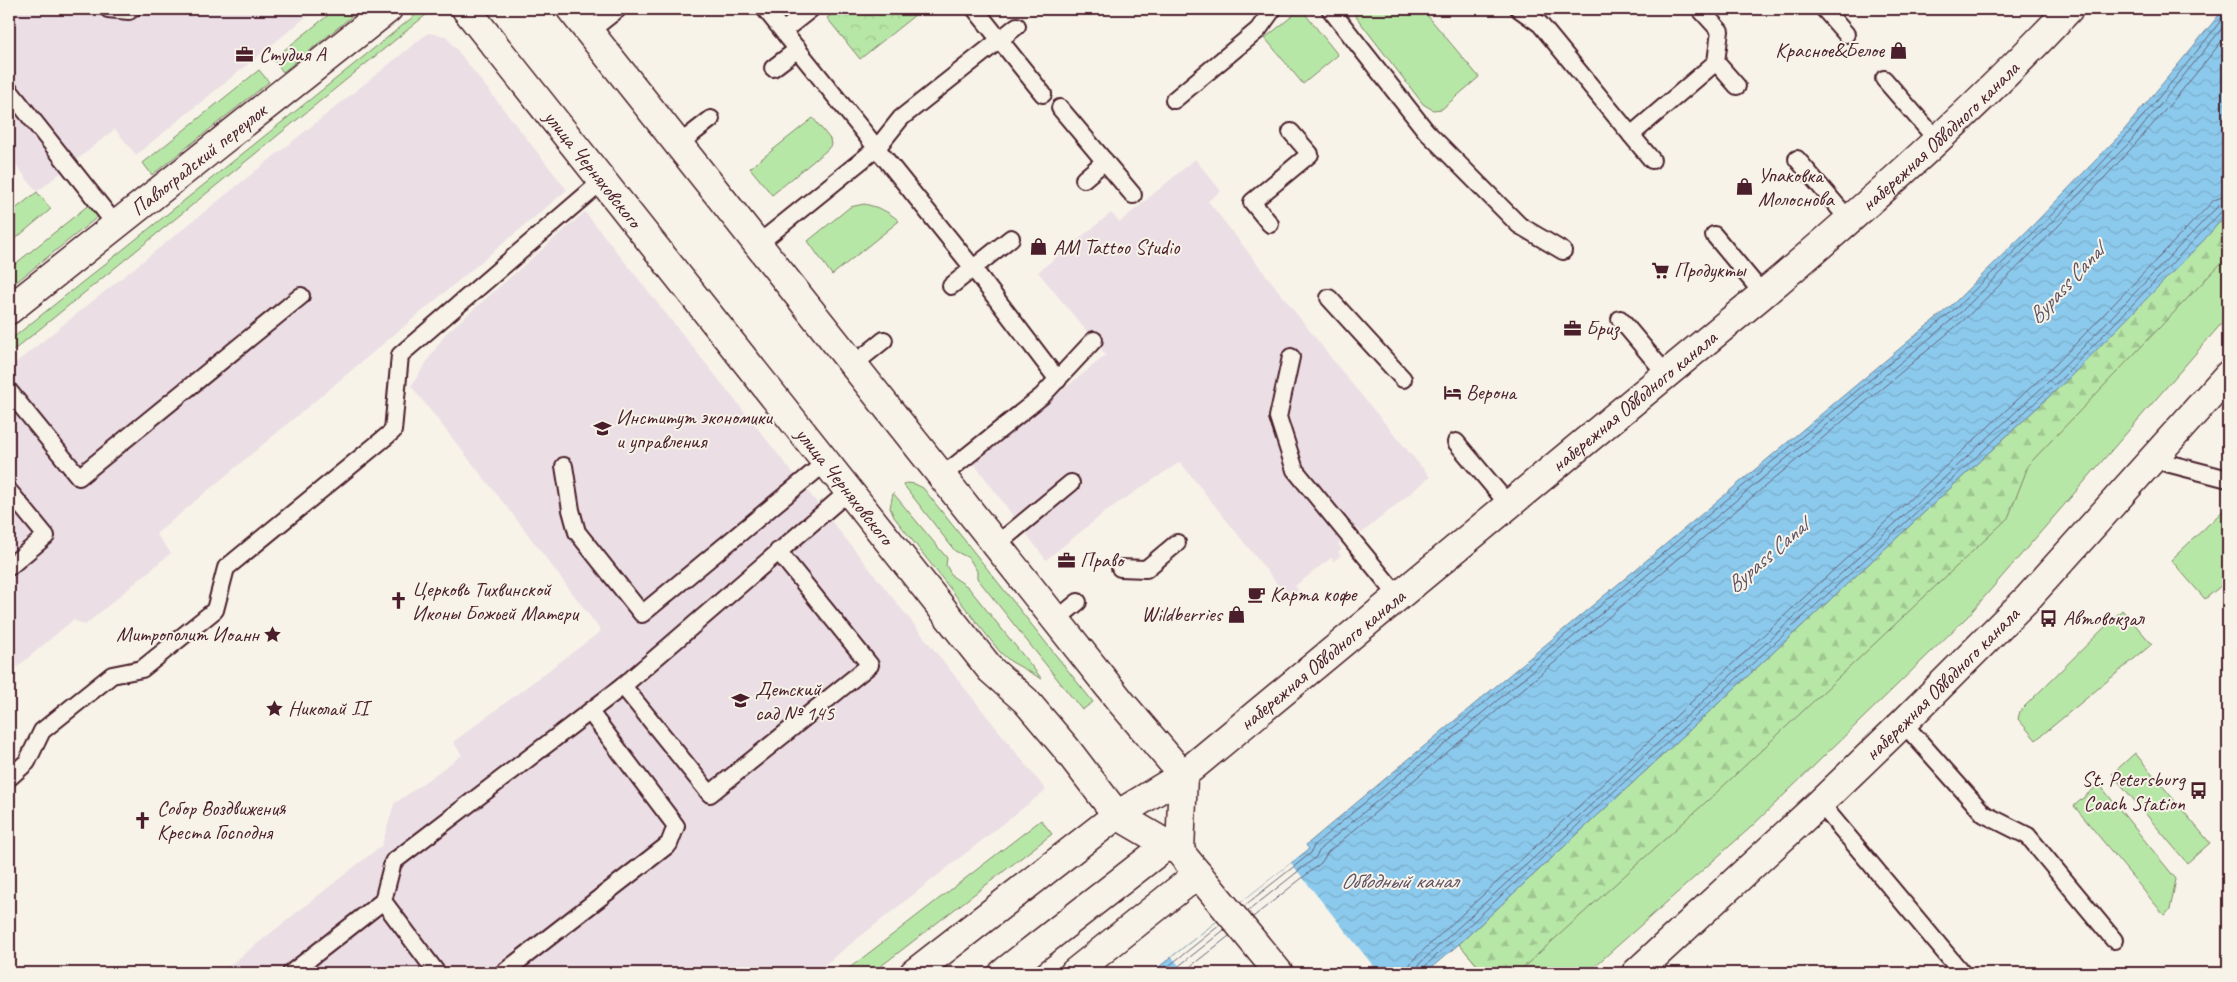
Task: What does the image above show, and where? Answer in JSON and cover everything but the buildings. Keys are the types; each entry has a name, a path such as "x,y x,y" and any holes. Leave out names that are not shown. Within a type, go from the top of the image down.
{"main road":[{"name":"Павлоградский переулок","path":"9,310 388,9"},
{"name":"улица Черняховского","path":"466,9 991,670 1026,701 1065,747 1117,815 1174,848 1198,874 1279,973"},
{"path":"571,9 1121,702 1183,775 1174,848 1002,973"},
{"name":"набережная Обводного канала","path":"914,973 1117,815 1183,775 1763,294 1850,221 1937,140 2014,67 2069,9"},
{"name":"набережная Обводного канала","path":"1636,973 1820,803 2027,599 2228,375"},
{"path":"1074,973 1198,874"}],"lane":[{"path":"108,9 129,12 132,9"},
{"path":"589,32 618,9"},
{"path":"765,9 973,268 1058,380"},
{"path":"783,31 811,9"},
{"path":"975,9 1043,94"},
{"path":"1174,100 1231,60 1258,30 1273,9"},
{"path":"1330,9 1426,131 1519,225 1563,251"},
{"path":"1519,9 1540,24 1652,160"},
{"path":"1824,9 1846,34"},
{"path":"1632,135 1716,62 1720,31 1702,10"},
{"path":"758,244 877,148 901,118 1017,26"},
{"path":"773,68 798,49"},
{"path":"1716,62 1737,86"},
{"path":"1884,79 1937,140"},
{"path":"9,90 116,225"},
{"path":"1060,108 1133,195"},
{"path":"679,144 710,119"},
{"path":"1270,224 1252,202 1310,154 1291,132"},
{"path":"1798,159 1850,221"},
{"path":"1084,179 1105,161"},
{"path":"9,778 27,762 42,731 112,675 142,669 215,610 226,568 393,431 400,355 602,181"},
{"path":"1714,235 1763,294"},
{"path":"951,286 1011,238"},
{"path":"9,391 79,477 301,296"},
{"path":"1329,298 1403,379"},
{"path":"1620,318 1666,374"},
{"path":"853,365 884,340"},
{"path":"942,476 1042,396 1094,340"},
{"path":"1291,357 1278,417 1295,470 1398,596"},
{"path":"1456,442 1508,504"},
{"path":"2151,460 2228,479"},
{"path":"564,466 571,510 577,532 642,614 826,462"},
{"path":"996,545 1071,483"},
{"path":"9,491 46,536 9,567"},
{"path":"291,973 383,902 393,862 623,686 849,491"},
{"path":"1120,568 1146,569 1177,544"},
{"path":"623,686 710,794 870,665 778,551"},
{"path":"1056,620 1078,602"},
{"path":"503,973 669,844 676,826 590,712"},
{"path":"1903,723 1984,814 2028,836 2114,940"},
{"path":"1820,803 1962,973"},
{"path":"383,902 437,973"}],"shaded area":[{"path":"9,9 316,9 136,155 115,129 37,192 9,156"},
{"path":"428,33 446,36 567,190 156,534 171,553 85,625 73,620 9,674 9,368"},
{"path":"1195,159 1221,191 1208,201 1347,378 1430,477 1362,533 1357,528 1338,544 1342,549 1338,552 1341,555 1334,561 1331,558 1295,586 1298,590 1291,596 1289,593 1286,595 1180,462 1109,509 1046,560 973,462 1106,355 1038,272 1111,213 1120,222"},
{"name":"Детский сад № 145","path":"585,212 1046,790 814,973 220,973 382,845 394,804 462,755 453,742 601,631 517,520 411,386 445,334"}],"green space":[{"path":"336,9 361,9 283,72 273,59"},
{"path":"423,9 427,14 9,354 9,341"},
{"path":"838,9 918,9 920,11 860,59 827,18"},
{"path":"1301,9 1338,55 1303,84 1265,38"},
{"path":"1352,9 1422,9 1479,77 1442,109 1433,110 1423,104"},
{"path":"259,70 269,82 152,175 143,163"},
{"path":"813,118 830,139 831,145 772,195 750,168"},
{"path":"37,192 51,209 9,244 9,214"},
{"path":"91,203 100,215 9,288 9,269"},
{"path":"864,204 883,210 899,221 832,275 808,241 850,207"},
{"path":"2228,212 2228,316 1967,617 1750,828 1587,973 1484,973 1459,944 2204,240"},
{"path":"2220,222 2228,229 2228,256 2029,464 2008,518 1717,792 1517,973 1484,973 1459,944 2069,378"},
{"path":"907,483 923,488 1093,702 1082,710 977,578 977,571 969,558 955,551 903,484"},
{"path":"893,493 947,558 946,565 952,576 968,587 1042,679 1010,661 1000,652 894,517 890,508"},
{"path":"2228,506 2228,580 2205,599 2171,560"},
{"path":"2122,610 2152,644 2036,740 2018,719 2020,711"},
{"path":"2135,753 2210,843 2187,863 2112,774"},
{"path":"2099,784 2176,879 2170,910 2164,915 2074,806"},
{"path":"1041,820 1052,834 872,973 843,973"}],"water":[{"name":"Обводный канал","path":"2224,9 2228,9 2228,212 2204,240 2069,378 1459,944 1425,973 1151,973 1309,849 1306,845 1953,304 2120,135"}],"pier":[{"path":"1291,863 1379,973 1185,973 1172,957"}],"place":[{"name":"Красное&Белое","path":"1898,50"},
{"name":"Студия А","path":"245,54"},
{"name":"Упаковка Молоснова","path":"1744,187"},
{"name":"AM Tattoo Studio","path":"1039,247"},
{"name":"Продукты","path":"1660,270"},
{"name":"Бриз","path":"1572,328"},
{"name":"Верона","path":"1452,392"},
{"name":"Институт экономики и управления","path":"602,429"},
{"name":"Право","path":"1066,560"},
{"name":"Карта кофе","path":"1256,594"},
{"name":"Церковь Тихвинской Иконы Божьей Матери","path":"398,601"},
{"name":"Wildberries","path":"1236,614"},
{"name":"Автовокзал","path":"2049,618"},
{"name":"Митрополит Иоанн","path":"273,634"},
{"name":"Детский сад № 145","path":"741,701"},
{"name":"Николай II","path":"274,708"},
{"name":"St. Petersburg Coach Station","path":"2199,791"},
{"name":"Собор Воздвижения Креста Господня","path":"143,820"}],"water label":[{"name":"Bypass Canal","path":"2066,284"},
{"name":"Bypass Canal","path":"1767,556"}]}
